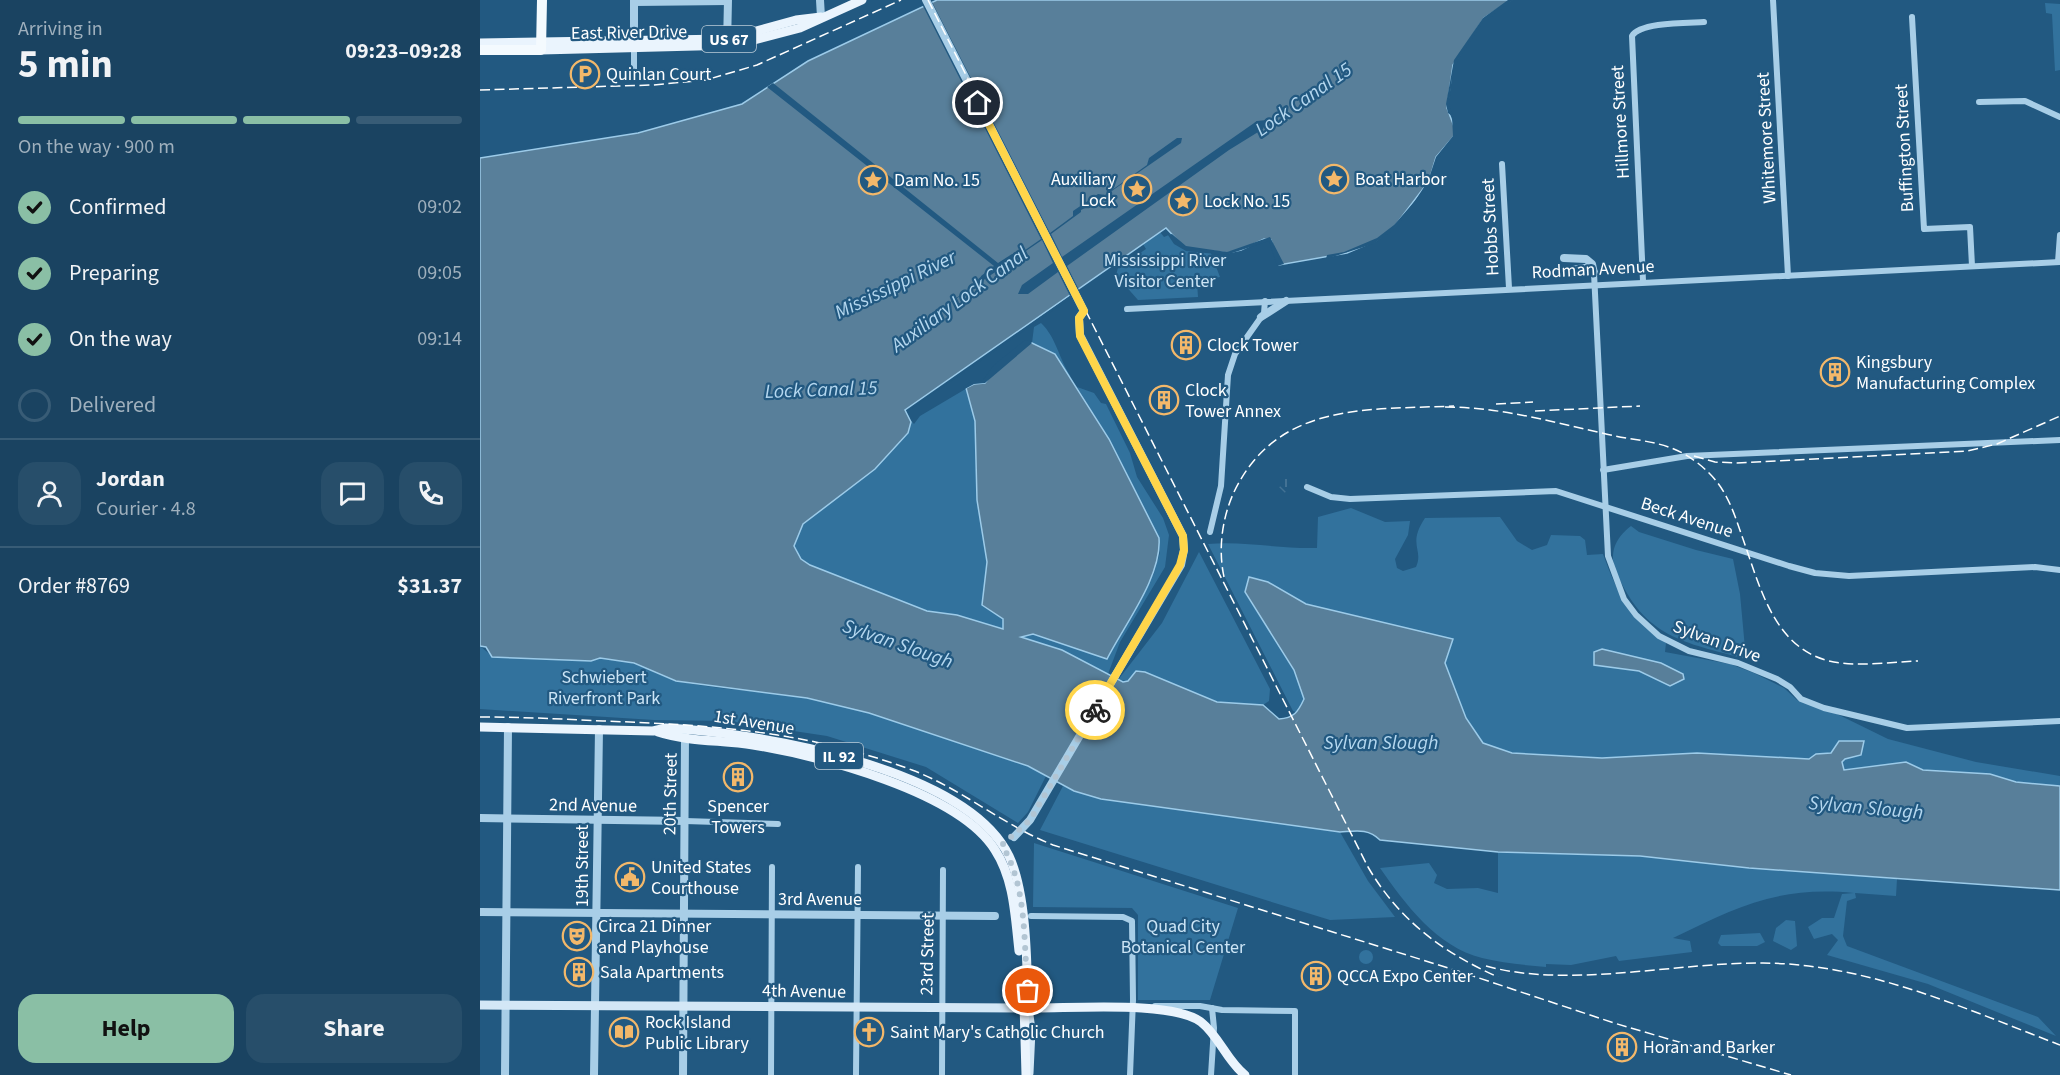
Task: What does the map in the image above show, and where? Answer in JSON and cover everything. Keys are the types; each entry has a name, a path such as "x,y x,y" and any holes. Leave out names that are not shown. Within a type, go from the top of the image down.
{"highway":[{"path":"541,47 542,0"},
{"name":"US 67","path":"480,50 541,47"}],"main road":[{"name":"East River Drive","path":"541,47 727,42 796,20 820,17 862,0"},
{"name":"US 67","path":"480,43 541,47"},
{"name":"1st Avenue","path":"480,727 653,731 780,741 876,768 960,806 982,823 999,848"},
{"name":"IL 92","path":"999,848 1014,870 1019,888 1026,1008"},
{"name":"4th Avenue","path":"480,1005 1175,1011 1192,1017 1214,1037 1245,1075"},
{"path":"1026,1008 1031,1030 1027,1075"}],"street":[{"path":"820,0 820,17"},
{"path":"926,0 1082,307 1079,318 1080,336 1183,536 1184,550 1180,565 1115,676 1030,820 1014,837 999,848"},
{"name":"Whitemore Street","path":"1773,0 1788,276"},
{"path":"634,72 634,2 728,1 727,42"},
{"name":"Buffington Street","path":"1912,17 1924,229 1970,227 1972,266"},
{"name":"Hillmore Street","path":"1643,281 1632,36 1635,31 1646,27 1704,22"},
{"path":"1979,102 2025,101 2060,117"},
{"name":"Hobbs Street","path":"1502,164 1509,288"},
{"path":"2059,262 2060,235"},
{"path":"1564,258 1586,259 1592,264 1594,273"},
{"name":"Rodman Avenue","path":"1127,309 1643,281 2059,262"},
{"path":"1565,272 1585,268 1594,273"},
{"name":"Sylvan Drive","path":"1594,273 1608,556 1618,588 1646,625 1677,646 1738,663 1777,679 1790,687 1801,699 1824,708 1857,714 1888,726 1924,728 2060,721"},
{"path":"1261,317 1286,300"},
{"path":"1210,532 1221,486 1228,375 1235,354 1261,317 1265,302"},
{"path":"1603,470 1687,456 2060,440"},
{"name":"Beck Avenue","path":"1307,487 1331,497 1359,499 1547,490 1815,573 1849,576 2035,567 2060,570"},
{"path":"506,1075 508,727"},
{"name":"19th Street","path":"594,1075 599,729"},
{"name":"20th Street","path":"683,1075 686,733"},
{"name":"2nd Avenue","path":"480,818 778,824"},
{"path":"771,1075 772,867"},
{"path":"856,1075 858,867"},
{"name":"23rd Street","path":"942,1075 944,870"},
{"name":"3rd Avenue","path":"480,912 995,916"},
{"path":"1031,916 1123,917 1132,921 1130,1075"},
{"path":"1147,1010 1167,1005 1294,1011 1294,1075"},
{"path":"1211,1075 1214,1037 1212,1008"}],"green space":[{"path":"2045,3 2060,4 2060,70 2055,71 2052,14 2046,13"},
{"name":"Mississippi River Visitor Center","path":"1160,232 1164,237 1171,234 1177,242 1210,251 1220,277 1197,282 1198,297 1138,300 1116,275 1118,268 1146,249 1143,244"},
{"path":"1041,323 1054,341 1071,377 1032,343 1034,327"},
{"path":"974,384 1120,633 1154,573 1160,552 1109,439 1077,387 1094,393 1101,403 1106,404 1130,453 1137,477 1163,518 1169,535 1165,567 1120,642 1108,674 805,573 773,528 905,414 914,424 920,416"},
{"path":"1351,508 1385,522 1410,521 1408,535 1395,559 1397,568 1403,571 1416,567 1418,561 1417,535 1425,518 1500,517 1517,541 1532,550 1547,545 1551,535 1580,536 1585,540 1587,555 1603,554 1620,593 1643,624 1666,643 1665,652 1730,664 1754,673 1784,688 1797,700 1837,714 1888,739 1976,762 2060,776 2060,786 2016,782 1990,774 1977,777 1512,753 1304,699 1298,713 1293,711 1208,544 1317,548 1318,517"},
{"path":"1631,526 1639,532 1733,559 1740,594 1746,659 1685,642 1654,625 1641,612 1628,595 1614,567 1613,560 1617,541"},
{"path":"1199,552 1270,689 1269,701 1263,705 1217,702 1145,672 1128,681 1118,680 1162,623"},
{"name":"Schwiebert Riverfront Park","path":"480,646 493,657 591,661 614,658 678,681 835,703 988,750 1046,776 1028,812 1018,823 926,767 827,736 728,721 654,720 480,709"},
{"path":"1063,786 1074,791 1340,832 1368,881 1395,917 1330,920 1040,830"},
{"name":"Quad City Botanical Center","path":"1034,843 1238,908 1210,1000 1138,1000 1138,915 1132,908 1033,907"},
{"path":"1498,852 1640,856 1897,879 1896,896 1855,893 1856,898 1847,901 1843,936 1847,946 2038,1017 2056,1036 1928,984 1827,955 1838,940 1832,934 1814,939 1808,927 1822,918 1834,918 1842,894 1854,893 1803,893 1781,896 1739,908 1673,938 1690,941 1692,952 1619,961 1616,956 1571,965 1546,964 1546,967 1482,958 1451,944 1411,909 1380,868 1429,863 1437,875 1434,883 1447,889 1478,888 1498,893"},
{"path":"1786,920 1795,921 1797,946 1791,950 1773,941 1776,928"},
{"path":"1760,933 1765,942 1757,946 1721,946 1718,943 1721,935"},
{"path":"1366,950 1371,952 1373,957 1371,962 1366,964 1361,962 1359,957 1361,952"}],"water":[{"path":"937,0 1511,0 1484,18 1453,65 1447,108 1455,129 1454,136 1436,157 1429,181 1394,227 1375,241 1347,253 1279,265 1271,240 1264,239 1241,250 1227,253 1185,248 1166,228 905,410 911,422 908,433 875,469 803,524 794,546 801,559 810,565 927,611 957,615 1003,629 1003,619 982,605 987,562 977,500 975,421 966,388 974,384 985,383 996,368 1025,343 1032,343 1055,354 1109,439 1159,538 1155,569 1107,659 1033,634 1021,637 1062,650 1123,682 1128,681 1136,671 1145,672 1217,702 1263,705 1279,719 1292,716 1304,699 1294,670 1245,592 1249,577 1268,582 1306,604 1453,639 1445,663 1466,718 1483,743 1512,753 1602,758 1697,753 1809,759 1816,754 1831,753 1839,741 1864,741 1861,755 1842,762 1844,770 1906,762 1923,770 1990,774 2016,782 2060,786 2060,890 1749,868 1640,856 1498,852 1380,840 1362,831 1340,832 1101,799 1074,791 1028,766 869,713 807,698 676,681 634,663 600,658 591,661 492,657 486,647 480,646 480,158 638,133 742,104 808,61"},
{"path":"1602,649 1661,663 1683,674 1684,679 1670,686 1639,671 1594,665 1594,652"}],"pier":[{"path":"931,0 1050,233 1073,216 1073,211 1098,194 1105,195 1147,165 1149,158 1177,138 1182,138 1181,143 1093,204 1081,210 1051,234 1062,257 1257,121 1267,120 1263,129 1229,150 1067,266 1080,292 908,411 1070,296 1058,272 1028,294 1018,294 1022,285 1053,263 1042,240 925,320 979,282 981,276 994,266 767,87 773,83 998,263 1012,254 1018,255 1041,239 922,4"},
{"path":"1508,0 1513,0 1483,23 1458,60 1452,79 1449,105 1457,125 1457,135 1437,161 1431,183 1417,203 1393,230 1373,244 1326,259 1327,255 1344,252 1377,238 1394,225 1415,201 1428,181 1436,157 1453,136 1452,116 1448,113 1446,104 1454,60 1483,18"},
{"path":"1172,234 1186,246 1227,252 1270,237 1284,264 1277,266 1269,241 1226,255 1186,251 1174,244 1168,235"},
{"path":"1029,340 1032,343 985,383 974,384 963,390 964,386 972,381 983,380 994,365 1024,341"}],"railway":[{"path":"480,90 653,85 706,80 757,65 901,0"},
{"path":"928,0 1368,867 1380,886 1408,919 1458,957 1498,977"},
{"path":"1496,404 1533,402"},
{"path":"1224,577 1221,545 1230,502 1253,462 1275,441 1300,426 1328,416 1390,408 1454,406"},
{"path":"1535,411 1640,406"},
{"path":"1445,407 1485,409 1524,416 1659,444 1684,454 1697,462 1722,489 1734,513 1757,579 1774,618 1801,648 1819,658 1841,663 1918,661"},
{"path":"1694,456 1715,462 1736,463 1967,451 1997,444 2060,416"},
{"path":"480,717 542,718 722,728 760,732 835,746 912,770 930,778 1017,828 1053,845 1458,971 1614,1023 1791,1075"},
{"path":"1486,966 1518,972 1588,975 1730,964 1802,965 1840,971 1915,990 2060,1045"}],"way so far":[{"path":"1028,991 1019,888 1009,856 1002,845 1030,820 1095,710"}],"place":[{"name":"Quinlan Court","path":"585,74"},
{"name":"Boat Harbor","path":"1334,179"},
{"name":"Dam No. 15","path":"873,180"},
{"name":"Auxiliary Lock","path":"1137,189"},
{"name":"Lock No. 15","path":"1183,201"},
{"name":"Clock Tower","path":"1186,345"},
{"name":"Kingsbury Manufacturing Complex","path":"1835,372"},
{"name":"Clock Tower Annex","path":"1164,400"},
{"name":"Spencer Towers","path":"738,777"},
{"name":"United States Courthouse","path":"630,877"},
{"name":"Circa 21 Dinner and Playhouse","path":"577,936"},
{"name":"Sala Apartments","path":"579,972"},
{"name":"QCCA Expo Center","path":"1316,976"},
{"name":"Rock Island Public Library","path":"624,1032"},
{"name":"Saint Mary's Catholic Church","path":"869,1032"},
{"name":"Horan and Barker","path":"1622,1047"}],"route":[{"path":"978,103 1084,311 1079,318 1080,336 1183,536 1184,550 1180,565 1095,710"}],"water label":[{"name":"Lock Canal 15","path":"1303,99"},
{"name":"Mississippi River","path":"895,284"},
{"name":"Auxiliary Lock Canal","path":"959,299"},
{"name":"Lock Canal 15","path":"821,389"},
{"name":"Sylvan Slough","path":"898,643"},
{"name":"Sylvan Slough","path":"1381,742"},
{"name":"Sylvan Slough","path":"1866,807"}]}
